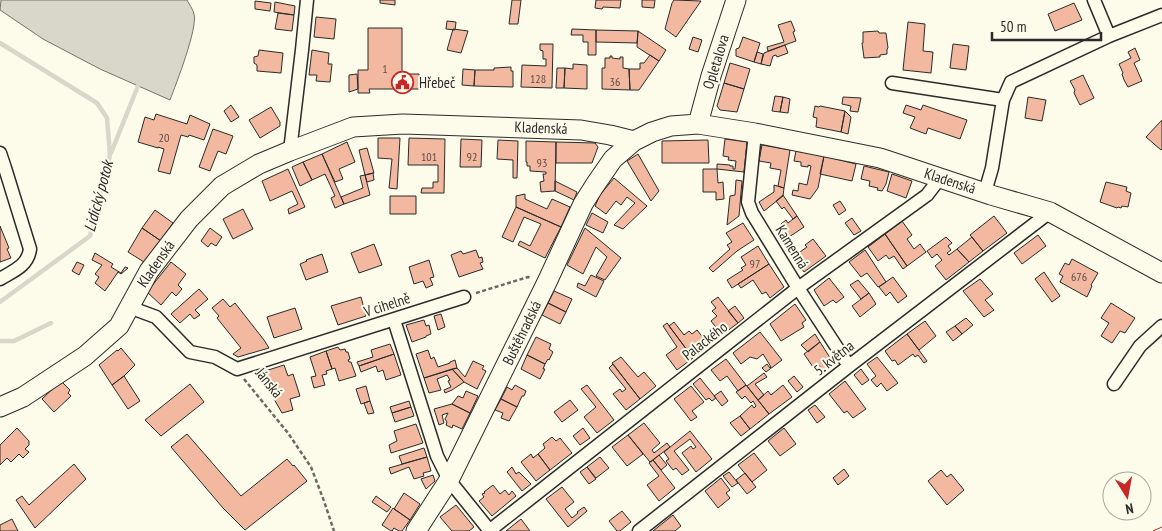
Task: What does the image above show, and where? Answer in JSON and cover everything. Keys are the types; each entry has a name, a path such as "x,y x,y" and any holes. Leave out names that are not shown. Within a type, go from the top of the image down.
{"street":[{"path":"290,151 307,0"},
{"name":"Opletalova","path":"698,124 711,76 736,0"},
{"path":"1094,0 1110,36"},
{"path":"984,192 992,168 1003,100 1012,82 1110,36 1162,15"},
{"path":"892,82 1003,100"},
{"name":"Kladenská","path":"0,407 23,397 85,356 118,326 149,271 189,219 222,186 259,164 353,127 402,124 581,130 634,141 652,132 671,126 698,124 755,132 880,158 1050,212 1162,273"},
{"name":"Kamenná","path":"755,132 748,202 752,213 798,288 850,366"},
{"name":"Buštěhradská","path":"416,531 449,480 547,282 583,204 613,159 634,141"},
{"path":"0,153 30,250 29,257 24,264 0,279"},
{"name":"Palackého","path":"490,531 798,288 927,194 940,178"},
{"name":"5. května","path":"639,531 1050,212"},
{"name":"V cihelně","path":"237,369 464,296"},
{"name":"Jánská","path":"129,307 156,317 190,352 215,357 237,369"},
{"path":"394,320 437,456 449,480 490,531"},
{"path":"1114,384 1140,346 1162,326"}],"path":[{"path":"464,296 528,277 547,282"},
{"name":"Jánská","path":"237,369 288,433 311,467 334,531"}],"shaded area":[{"path":"1,0 187,0 194,14 193,31 170,100 100,69 43,39 0,10"}],"building":[{"path":"380,0 395,0 395,5 380,3"},
{"path":"512,0 521,0 518,24 509,24"},
{"path":"596,0 621,0 620,8 595,8"},
{"path":"642,0 655,0 654,8 642,7"},
{"path":"674,0 701,1 676,37 665,29"},
{"path":"255,1 271,3 270,11 255,9"},
{"path":"275,2 295,6 294,15 274,12"},
{"path":"1074,3 1082,20 1055,31 1048,14"},
{"path":"278,13 294,15 292,31 275,29"},
{"path":"316,17 336,19 334,39 314,37"},
{"path":"447,21 456,22 455,30 446,29"},
{"path":"791,21 796,41 768,51 767,47 784,42 778,25"},
{"path":"908,22 925,24 923,51 933,52 931,73 903,70"},
{"path":"368,28 402,28 402,74 419,74 419,89 369,89 370,93 358,93 358,70 368,70"},
{"path":"453,29 468,31 461,53 447,50"},
{"path":"572,29 596,30 596,55 588,55 588,42 583,42 583,35 571,35"},
{"path":"596,30 638,31 637,43 596,42"},
{"path":"638,31 666,50 659,61 637,47"},
{"path":"878,31 879,33 886,33 887,54 880,55 880,57 864,58 863,32"},
{"path":"693,37 702,40 698,52 689,49"},
{"path":"743,37 760,43 754,62 736,56 736,49 739,48"},
{"path":"540,44 553,44 552,88 521,87 522,65 546,66 546,59 543,59 543,51 540,50"},
{"path":"953,44 969,46 966,70 950,68"},
{"path":"785,45 788,53 777,57 776,55 773,56 770,66 761,64 764,53"},
{"path":"1135,48 1140,60 1134,63 1142,81 1128,87 1119,64 1131,58 1128,52"},
{"path":"259,50 283,53 281,73 257,71 254,57 258,56"},
{"path":"312,50 329,53 328,64 332,64 330,82 316,81 317,75 309,75"},
{"path":"757,52 763,54 761,64 754,62"},
{"path":"650,55 659,61 639,90 630,90 629,69 640,69 640,63 644,63"},
{"path":"610,56 620,59 620,57 623,57 623,68 629,69 630,90 602,89 602,68 605,68 605,58 610,58"},
{"path":"730,63 750,69 744,89 724,83"},
{"path":"573,64 587,65 587,89 564,88 565,68 573,69"},
{"path":"511,67 511,71 513,71 513,87 474,86 475,70 494,70 494,68"},
{"path":"557,68 565,68 564,88 556,88"},
{"path":"463,69 475,70 474,86 462,85"},
{"path":"357,74 358,89 349,92 349,75"},
{"path":"1083,75 1094,98 1080,105 1070,81"},
{"path":"724,83 744,89 737,112 720,110 717,106"},
{"path":"775,96 783,97 780,112 772,111"},
{"path":"783,97 790,99 788,113 780,112"},
{"path":"843,97 861,98 858,112 850,111 851,106 842,104"},
{"path":"1028,97 1046,100 1042,121 1025,118"},
{"path":"231,105 239,117 231,122 224,111"},
{"path":"906,105 921,110 923,105 967,120 960,139 928,128 926,134 910,128 915,117 903,113"},
{"path":"815,106 845,111 841,132 816,127 817,118 813,117"},
{"path":"271,107 280,122 280,126 260,138 249,120"},
{"path":"845,111 851,117 848,134 841,132"},
{"path":"156,114 187,124 190,115 210,124 204,140 189,135 188,137 181,135 170,174 158,171 164,149 138,142 145,117 154,120"},
{"path":"1162,120 1162,149 1161,150 1146,137"},
{"path":"213,129 233,136 226,154 218,151 210,171 199,167"},
{"path":"378,138 400,138 397,189 389,188 392,159 378,158"},
{"path":"409,138 445,139 444,193 421,193 422,188 433,188 433,182 438,182 438,165 408,165"},
{"path":"461,139 482,140 481,167 460,167"},
{"path":"725,139 747,142 744,172 717,169 717,164 730,165 735,169 736,161 728,160 729,157 723,156"},
{"path":"498,140 518,141 517,178 513,178 513,160 497,159"},
{"path":"708,140 709,163 662,163 662,141"},
{"path":"526,141 556,142 555,191 541,192 540,182 544,181 543,174 546,174 546,172 530,171 530,166 527,166 526,162"},
{"path":"347,142 355,162 339,169 343,179 335,182 322,154"},
{"path":"556,142 595,143 598,147 592,163 556,163"},
{"path":"762,145 790,150 784,188 778,186 781,170 770,168 771,163 759,161"},
{"path":"367,148 374,173 365,175 359,150"},
{"path":"796,151 824,156 818,188 810,199 792,195 793,190 798,191 799,183 807,185 811,166 801,166 801,162 794,161"},
{"path":"322,154 344,204 335,208 331,198 335,196 325,174 312,180 303,162"},
{"path":"638,154 659,191 651,201 627,161"},
{"path":"824,156 856,164 852,181 820,174"},
{"path":"303,162 312,180 300,186 292,167"},
{"path":"864,166 889,172 882,191 869,186 870,181 861,179"},
{"path":"288,169 305,207 289,214 288,209 298,204 292,191 270,201 262,181"},
{"path":"703,169 717,169 718,183 723,182 724,199 716,200 716,192 703,192"},
{"path":"373,173 374,180 367,182 365,175"},
{"path":"892,174 912,181 906,198 887,191"},
{"path":"365,175 370,195 344,204 341,197 363,188 360,176"},
{"path":"614,178 647,206 623,229 614,225 635,203 627,197 621,205 616,201 606,214 595,206 600,195"},
{"path":"736,180 742,181 739,216 727,225 730,196 735,195"},
{"path":"555,181 577,192 574,200 555,191"},
{"path":"1106,182 1127,187 1126,191 1131,193 1128,207 1122,206 1117,208 1100,202"},
{"path":"774,185 784,188 783,196 764,211 759,202 774,192"},
{"path":"525,194 525,199 547,209 552,199 570,207 561,227 516,207 516,196"},
{"path":"783,195 797,216 793,219 784,207 782,209 776,201"},
{"path":"390,196 416,196 416,214 390,214"},
{"path":"840,201 846,210 839,215 833,205"},
{"path":"516,207 561,227 545,258 518,245 520,241 530,246 541,224 524,217 513,242 502,237"},
{"path":"243,209 253,229 233,239 223,219"},
{"path":"155,210 173,223 161,241 142,228"},
{"path":"592,213 608,222 603,233 586,225"},
{"path":"797,216 804,227 783,241 776,231 782,227 781,224 786,220 788,223"},
{"path":"994,216 1007,233 983,251 970,235"},
{"path":"852,218 861,231 854,235 845,223"},
{"path":"902,221 912,235 907,239 914,249 920,244 926,252 907,266 885,234"},
{"path":"743,223 754,240 737,251 713,272 709,268 730,249 727,245 732,242 726,233"},
{"path":"0,226 11,258 0,262"},
{"path":"142,228 161,241 144,262 128,252"},
{"path":"210,228 222,237 216,246 211,243 208,247 201,241"},
{"path":"585,228 621,258 605,280 596,276 607,257 596,247 583,274 567,265"},
{"path":"885,234 907,266 903,269 894,256 889,259 886,255 878,261 868,247"},
{"path":"1038,235 1046,246 1022,264 1014,253"},
{"path":"946,237 952,243 948,246 951,250 947,253 949,255 957,249 969,262 946,280 935,266 942,260 937,254 932,258 927,251"},
{"path":"972,237 983,251 969,262 957,249"},
{"path":"813,239 826,256 804,272 793,257 807,247 805,245"},
{"path":"374,244 382,265 359,273 351,253"},
{"path":"758,246 769,264 732,288 727,280 743,270 741,268 746,265 741,257"},
{"path":"476,250 479,258 482,257 483,262 480,263 483,269 459,277 451,255 461,251 463,254"},
{"path":"865,250 886,282 878,287 867,273 861,277 849,262"},
{"path":"95,253 113,264 111,267 121,273 125,267 128,268 121,274 118,272 105,291 95,283 99,277 95,274 102,265 92,260"},
{"path":"322,254 328,272 306,280 300,264"},
{"path":"1072,259 1098,273 1087,297 1060,282 1063,276 1059,274 1065,263 1069,265"},
{"path":"429,260 434,277 430,278 433,285 426,288 423,281 414,284 409,267"},
{"path":"77,262 84,265 79,275 72,271"},
{"path":"171,262 186,274 178,285 182,289 176,296 172,292 161,305 147,292"},
{"path":"769,264 784,287 770,298 766,292 762,294 753,280 741,288 738,284"},
{"path":"1044,272 1060,296 1052,302 1035,279"},
{"path":"591,275 604,281 596,297 577,287 578,283 585,286"},
{"path":"893,277 907,296 898,303 890,292 886,296 879,287"},
{"path":"829,278 844,297 836,303 833,300 824,306 814,290"},
{"path":"980,279 993,294 985,300 994,310 984,317 963,291"},
{"path":"858,280 869,293 861,299 850,285"},
{"path":"199,289 208,299 195,310 200,315 194,319 190,314 180,323 171,314"},
{"path":"554,291 572,299 566,312 548,303"},
{"path":"869,293 876,304 860,317 852,306"},
{"path":"361,297 366,316 338,325 331,306"},
{"path":"718,297 738,323 722,335 711,321 717,316 712,311 716,308 711,302"},
{"path":"223,299 230,307 235,303 269,348 238,357 233,354 241,348 217,318 219,316 212,308"},
{"path":"548,303 566,312 560,324 542,315"},
{"path":"1111,303 1135,318 1125,333 1120,331 1112,343 1101,336 1109,323 1101,318"},
{"path":"795,304 806,320 802,323 804,327 781,341 770,324"},
{"path":"735,306 744,318 738,323 728,311"},
{"path":"295,308 302,329 274,338 267,317"},
{"path":"441,314 445,327 438,330 434,316"},
{"path":"966,318 973,325 962,334 955,326"},
{"path":"424,320 426,326 429,325 431,334 412,342 406,325"},
{"path":"925,321 936,336 919,350 907,334"},
{"path":"674,322 684,335 689,331 692,334 697,330 709,345 693,358 669,326"},
{"path":"667,323 693,358 677,370 666,355 677,347 663,326"},
{"path":"955,326 962,334 953,341 946,332"},
{"path":"760,332 782,360 766,372 762,368 767,364 771,367 763,354 757,359 750,357 741,364 733,353"},
{"path":"815,334 820,342 808,352 801,345"},
{"path":"907,334 927,361 924,363 918,355 915,357 913,354 898,365 895,360 892,361 885,351"},
{"path":"536,337 551,344 549,349 553,352 545,364 527,355"},
{"path":"820,342 834,364 824,372 818,364 813,367 804,354"},
{"path":"390,344 394,354 359,366 357,362 373,357 371,350"},
{"path":"338,347 340,350 345,349 348,352 350,359 348,360 351,362 356,376 339,381 335,368 332,369 326,351"},
{"path":"121,348 135,365 112,385 99,365"},
{"path":"428,350 431,359 434,357 438,367 455,360 457,368 424,378 416,354"},
{"path":"326,351 332,369 326,371 327,374 322,375 325,385 314,388 311,377 316,376 310,357"},
{"path":"394,354 401,375 386,380 383,370 378,372 376,366 361,372 359,366"},
{"path":"527,355 545,364 543,369 545,369 540,379 521,369"},
{"path":"621,357 638,377 644,372 656,386 640,399 612,363"},
{"path":"877,357 898,383 887,391 881,383 877,387 871,380 876,376 867,364"},
{"path":"726,359 746,385 738,391 727,376 720,381 711,370"},
{"path":"473,361 484,366 482,369 486,371 477,389 464,382 452,369 457,368 465,377"},
{"path":"613,364 640,399 626,410 613,394 620,389 622,392 626,389 609,368"},
{"path":"284,365 288,376 293,374 300,396 290,399 293,410 282,413 266,385 262,372"},
{"path":"452,369 464,382 445,393 444,390 451,387 447,375 437,379 441,390 429,393 424,378"},
{"path":"861,369 869,380 862,385 854,375"},
{"path":"764,373 767,377 755,384 764,395 758,400 747,386"},
{"path":"124,376 140,401 128,409 112,385"},
{"path":"794,376 803,387 797,392 788,381"},
{"path":"700,378 716,398 712,401 709,398 706,400 693,384"},
{"path":"61,381 70,390 68,393 71,396 54,412 42,399"},
{"path":"845,381 866,409 853,418 847,411 844,413 829,394"},
{"path":"190,384 204,402 161,436 145,420"},
{"path":"515,385 526,391 517,407 501,399 507,387 512,390"},
{"path":"587,385 614,420 597,433 584,417 596,407 581,389"},
{"path":"746,385 769,414 750,429 740,416 752,405 754,408 756,406 753,401 751,403 745,396 742,399 736,392"},
{"path":"783,385 792,397 769,414 758,400 768,391 771,395"},
{"path":"366,386 370,401 361,404 356,389"},
{"path":"691,386 704,402 692,411 697,417 691,421 674,399"},
{"path":"466,391 478,396 470,413 452,404 458,396 463,398"},
{"path":"721,391 728,401 722,406 714,396"},
{"path":"501,399 517,407 509,421 501,418 503,413 495,410"},
{"path":"570,400 578,410 562,422 554,412"},
{"path":"370,401 374,413 368,414 364,403"},
{"path":"409,401 411,407 392,413 390,407"},
{"path":"452,404 470,413 462,429 453,425 452,428 446,425 445,419 448,413 442,415 444,423 439,425 434,409"},
{"path":"815,405 825,417 817,423 808,410"},
{"path":"411,407 414,416 395,422 392,413"},
{"path":"740,416 750,429 741,436 730,423"},
{"path":"644,423 660,443 652,450 654,453 667,443 670,447 650,462 628,435"},
{"path":"416,424 423,443 391,453 389,445 397,441 394,431"},
{"path":"17,428 29,441 29,445 25,449 29,452 23,458 19,454 11,462 7,458 0,465 0,445"},
{"path":"583,428 590,438 580,445 573,436"},
{"path":"784,428 796,444 780,456 768,441"},
{"path":"690,431 712,459 696,472 682,453 691,446 693,449 696,447 690,439 674,451 689,470 682,475 676,468 673,470 666,461 669,459 664,452"},
{"path":"187,434 241,496 287,459 307,481 245,530 223,508 171,447"},
{"path":"628,435 643,454 627,466 612,447"},
{"path":"552,437 556,441 560,438 572,453 550,470 538,454 545,448 543,444"},
{"path":"424,448 427,457 402,464 399,456"},
{"path":"754,453 767,470 752,482 738,465"},
{"path":"531,454 533,458 538,454 550,470 536,481 521,462"},
{"path":"659,455 667,465 661,470 653,460"},
{"path":"427,457 431,471 423,473 424,476 414,479 409,467 391,474 389,468"},
{"path":"600,457 609,468 596,478 587,467"},
{"path":"653,460 675,488 659,501 647,485 659,476 649,463"},
{"path":"74,464 86,479 35,528 16,500 22,496 29,505"},
{"path":"512,467 516,474 519,472 531,484 522,491 507,472"},
{"path":"587,467 596,479 589,484 580,472"},
{"path":"844,469 849,476 838,485 833,478"},
{"path":"941,470 947,477 951,474 964,490 947,505 928,481"},
{"path":"729,472 738,483 732,487 723,476"},
{"path":"745,473 756,487 747,494 736,480"},
{"path":"433,475 435,481 426,489 421,479"},
{"path":"721,478 730,490 726,493 730,498 718,508 705,491"},
{"path":"493,485 500,494 505,490 509,495 512,491 516,496 492,516 479,501 484,497 482,494"},
{"path":"562,487 574,502 565,509 572,518 584,507 587,511 568,527 546,499"},
{"path":"404,493 420,504 410,520 394,509"},
{"path":"376,496 391,507 387,512 372,502"},
{"path":"456,505 474,527 469,531 452,531 440,517"},
{"path":"393,508 410,520 402,531 394,528 391,531 382,525"},
{"path":"622,511 631,522 620,531 617,531 609,521"},
{"path":"673,515 681,526 675,531 653,531"},
{"path":"12,519 18,531 0,531 0,525"},
{"path":"521,519 530,531 506,531"}],"waterway":[{"name":"Lidický potok","path":"0,43 97,103 107,118 110,155 90,236 0,302"},
{"path":"111,153 140,81"},
{"path":"0,341 14,341 51,323"}],"power":[{"path":"1153,531 1162,527"}],"place":[{"name":"Hřebeč","path":"403,83"}]}
